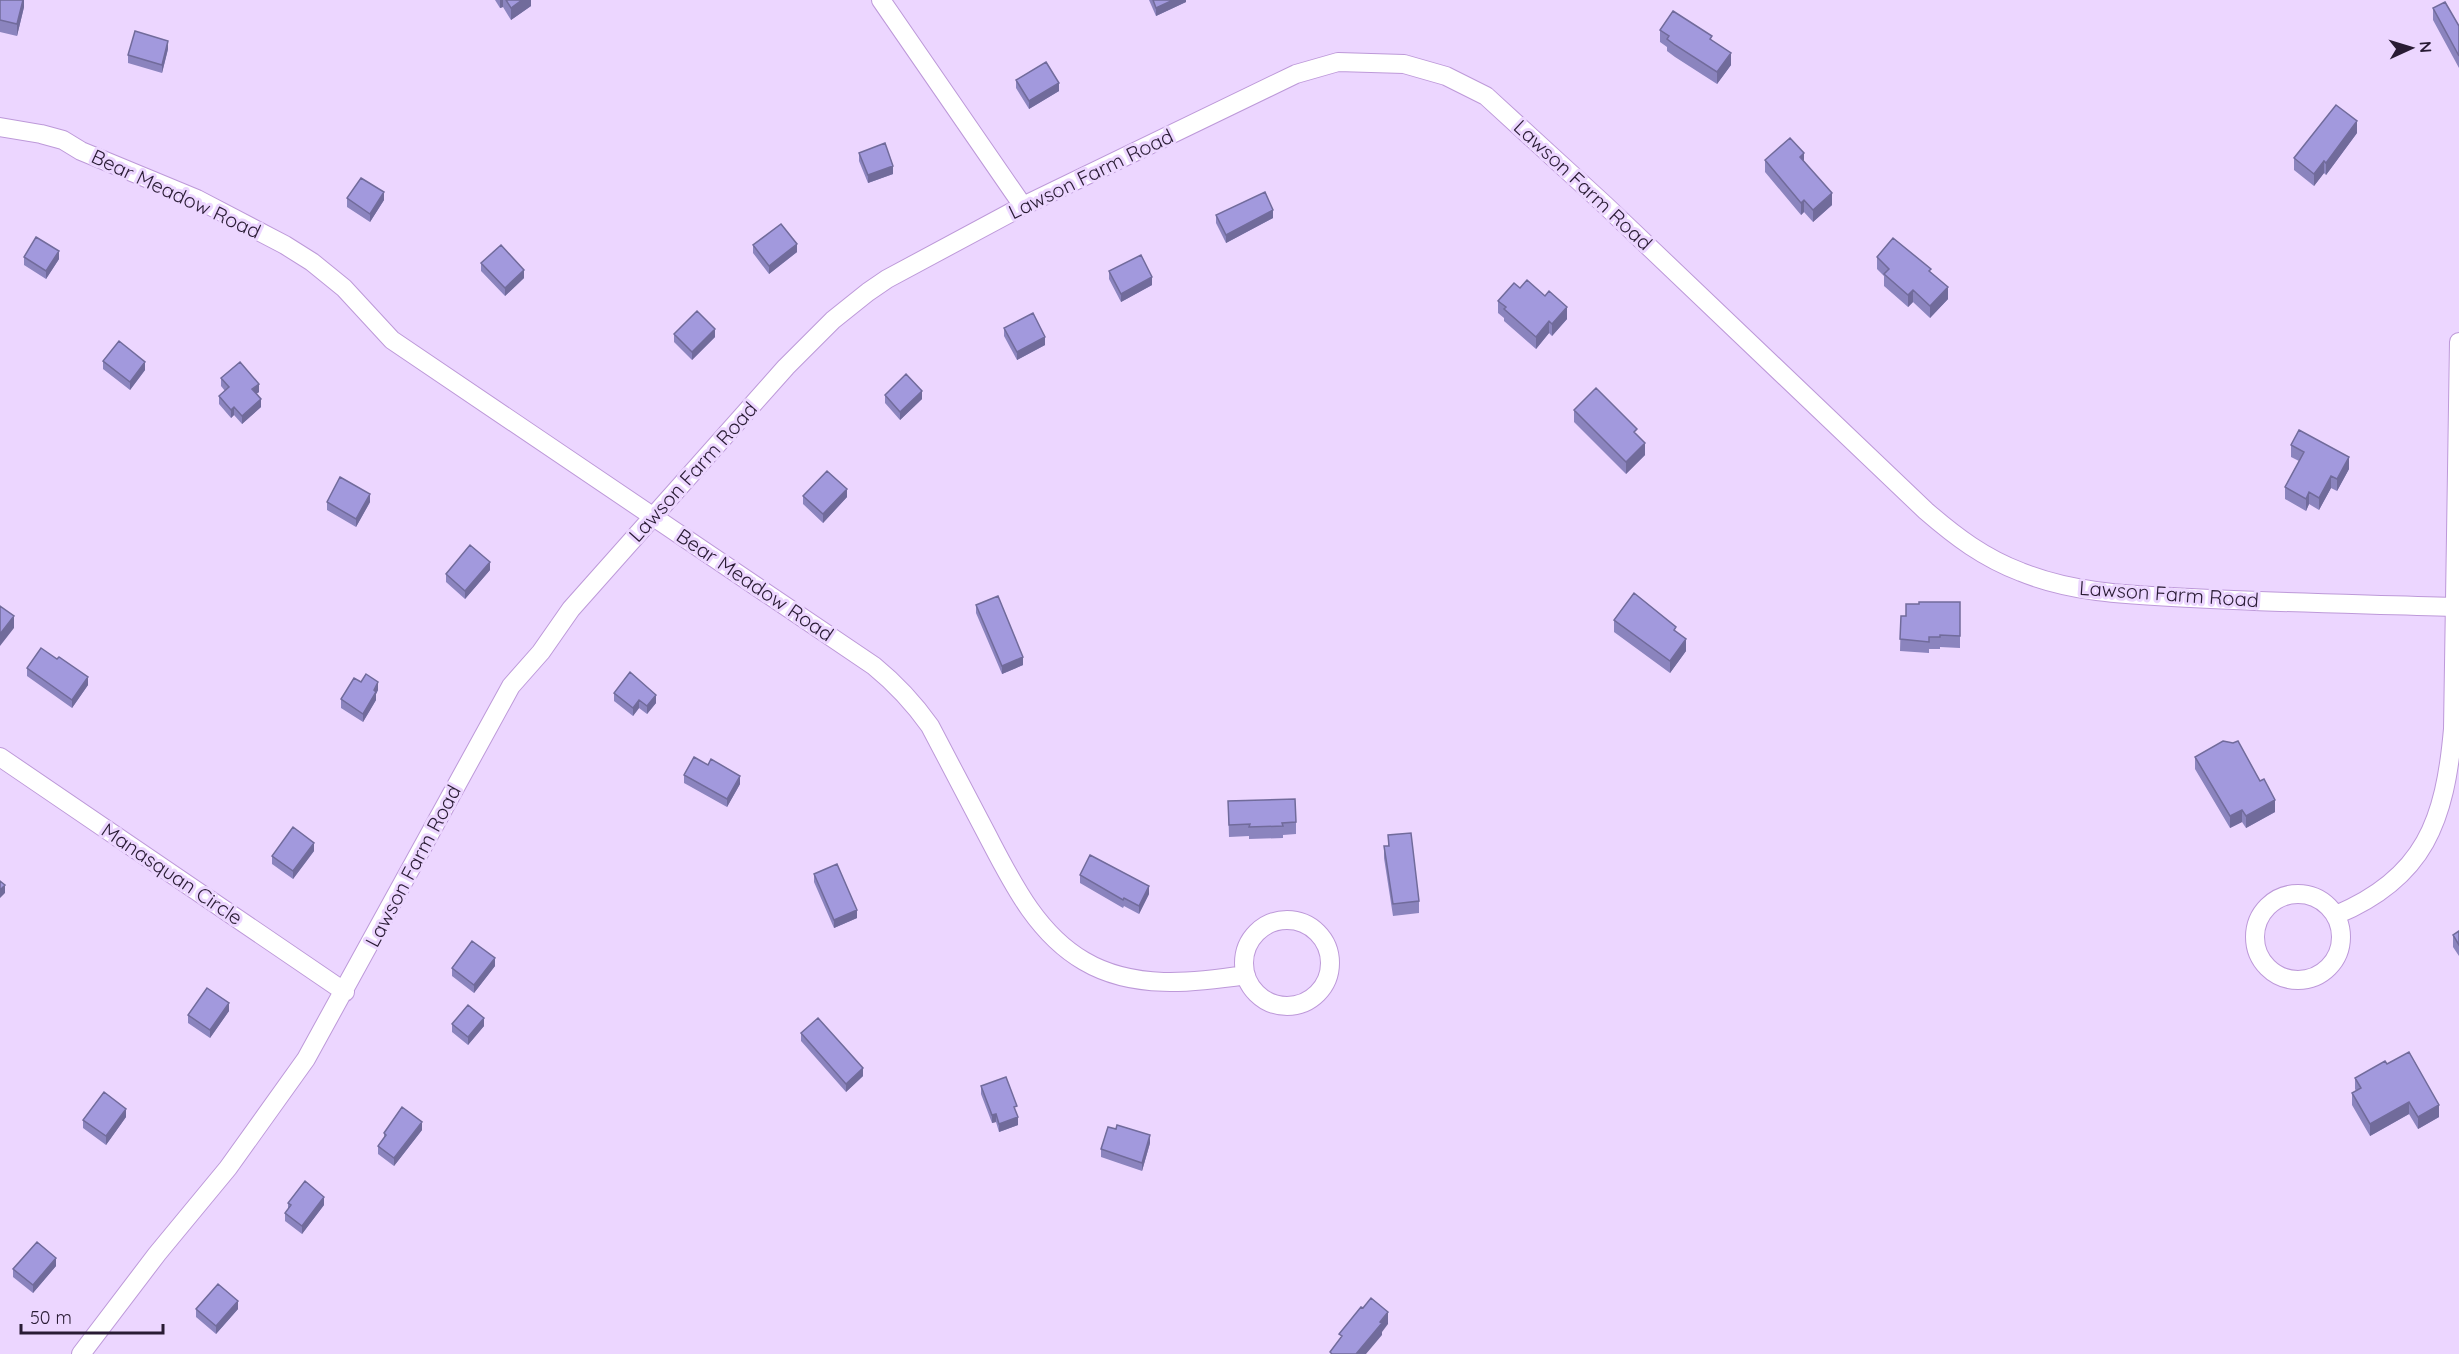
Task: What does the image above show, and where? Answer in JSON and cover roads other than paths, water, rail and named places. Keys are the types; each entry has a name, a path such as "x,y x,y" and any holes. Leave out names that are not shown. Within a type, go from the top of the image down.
{"street":[{"path":"881,0 1023,206"},
{"name":"Lawson Farm Road","path":"81,1354 157,1254 228,1168 306,1059 345,992 511,686 541,652 571,609 786,368 833,320 887,279 1023,206 1316,66 1338,62 1382,62 1425,69 1466,85 1503,110 1926,511 1980,554 2023,573 2087,591 2220,600 2454,607"},
{"name":"Bear Meadow Road","path":"0,128 63,140 81,151 197,199 285,245 312,262 344,288 392,340 848,646 895,683 913,702 930,726 1020,896 1059,941 1084,961 1109,972 1167,982 1194,983 1246,975"},
{"path":"2336,915 2361,905 2384,890 2406,869 2424,845 2439,816 2451,758 2453,729 2459,342"},
{"name":"Manasquan Circle","path":"0,757 345,992"},
{"path":"2300,894 2314,897 2326,904 2336,915 2341,928 2341,943 2337,956 2329,968 2311,978 2290,980 2277,975 2266,966 2258,954 2255,940 2256,925 2263,912 2273,902 2286,896 2300,894"},
{"path":"1289,919 1303,922 1314,929 1323,940 1329,953 1330,968 1317,994 1305,1002 1290,1006 1263,998 1252,988 1246,975 1245,955 1253,936 1263,926 1276,921 1289,919"}]}
